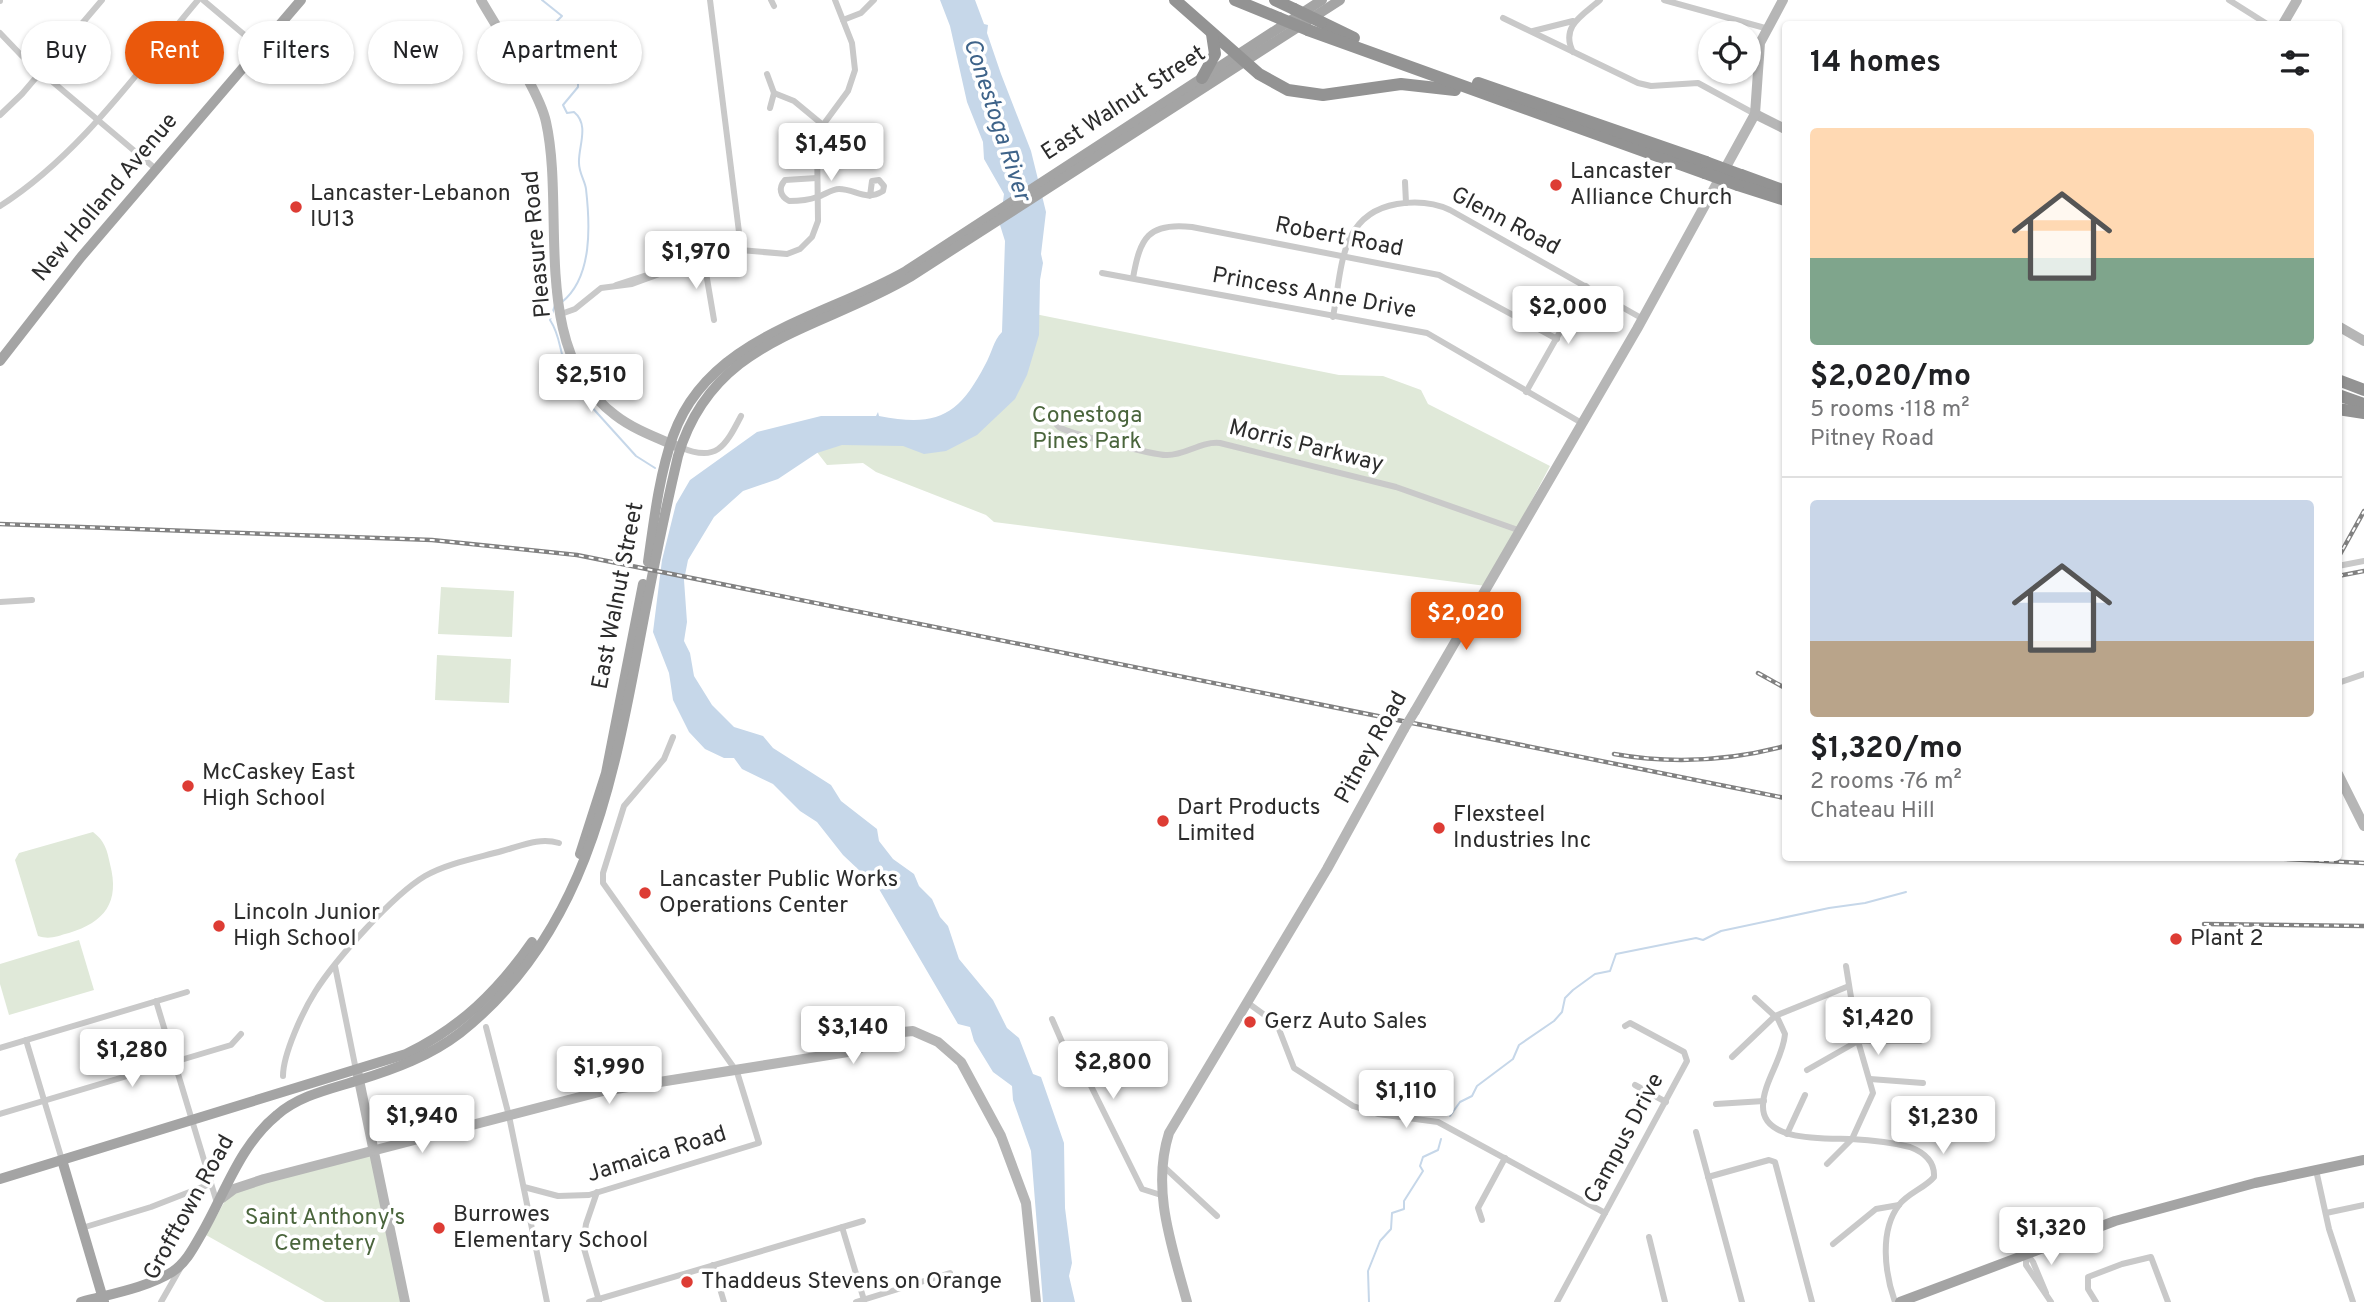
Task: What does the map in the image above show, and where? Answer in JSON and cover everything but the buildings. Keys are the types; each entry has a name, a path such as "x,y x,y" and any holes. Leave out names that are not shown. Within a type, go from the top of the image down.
{"highway":[{"path":"1175,0 1273,84 1300,93 1323,95 1385,84 1426,85 1459,91 1705,168"},
{"path":"1235,0 1287,14"},
{"path":"1256,0 1551,119"},
{"path":"1275,0 1287,14"},
{"path":"1315,25 1739,180 1782,199"},
{"path":"1202,78 1215,54 1215,43 1210,30"},
{"path":"1739,180 1782,190"},
{"path":"2342,382 2364,390"},
{"path":"2342,389 2364,397"},
{"path":"2342,396 2364,404"},
{"path":"2342,410 2364,413"}],"main road":[{"name":"New Holland Avenue","path":"283,21 301,0"},
{"name":"East Walnut Street","path":"1116,139 1202,78 1241,58 1322,0"},
{"name":"East Walnut Street","path":"0,1179 428,1054 473,1022 531,956 573,887 600,823 613,775 675,445 704,400 741,360 771,342 870,299 1241,58 1340,0"},
{"name":"New Holland Avenue","path":"0,361 81,257 238,74"},
{"name":"East Walnut Street","path":"287,1107 358,1076"},
{"name":"Grofftown Road","path":"182,1264 251,1142 287,1107"},
{"path":"62,1160 104,1299"},
{"path":"1900,1302 2115,1221 2364,1160"},
{"path":"81,1302 104,1299 164,1276 182,1264"}],"street":[{"path":"84,21 102,0"},
{"path":"0,206 47,172 97,119 200,0 238,30"},
{"name":"Pleasure Road","path":"481,0 546,121 561,314 576,363 600,402 622,421 701,455 715,452 741,416"},
{"path":"710,0 739,232"},
{"path":"561,314 575,309 598,290 703,255 738,248 779,254 800,249 816,232 818,197 815,148 823,125 845,96 854,77 855,54 835,0"},
{"path":"843,20 861,13 874,0"},
{"path":"1530,32 1560,27 1575,20 1600,0"},
{"path":"1664,0 1765,28"},
{"name":"Pitney Road","path":"1187,1302 1161,1195 1161,1165 1174,1121 1248,1003 1580,422 1643,319 1755,114 1760,43 1765,28 1783,0"},
{"path":"2229,0 2262,21"},
{"path":"2285,21 2297,0"},
{"path":"1503,18 1646,85 1686,82 1701,84 1782,128"},
{"path":"1573,52 1568,33 1575,20"},
{"path":"0,33 21,53"},
{"path":"767,74 774,93 771,108"},
{"path":"0,115 30,84"},
{"path":"55,84 157,170"},
{"path":"774,93 781,93 794,101 823,125"},
{"path":"817,178 788,179 781,190 789,201 818,197 839,189 870,196"},
{"path":"1405,182 1406,203"},
{"name":"Glenn Road","path":"1333,317 1349,238 1360,220 1378,209 1427,202 1450,210 1643,319"},
{"name":"Robert Road","path":"1133,278 1143,239 1152,232 1169,226 1192,227 1448,278 1557,339"},
{"path":"703,255 714,320"},
{"name":"Princess Anne Drive","path":"1102,273 1427,333 1580,422"},
{"path":"1527,392 1586,286"},
{"path":"2342,328 2364,341"},
{"name":"Morris Parkway","path":"1054,412 1054,420 1060,428 1091,438 1166,455 1206,443 1220,443 1396,487 1518,530"},
{"path":"2342,565 2364,561"},
{"path":"0,602 32,600"},
{"path":"2342,682 2364,674"},
{"path":"673,737 664,759 624,806 603,873 603,883 736,1070"},
{"path":"2342,782 2364,826"},
{"path":"283,1076 284,1061 311,999 335,966 404,892 431,873 540,841 559,843"},
{"path":"335,966 405,1302"},
{"path":"1827,1164 1852,1139 1874,1093 1858,1041 1846,966"},
{"path":"1732,1057 1775,1016 1849,986"},
{"path":"0,1048 187,992"},
{"path":"1755,998 1784,1028 1784,1040 1764,1101 1764,1115 1769,1123 1787,1134 1810,1139 1852,1139 1910,1147 1930,1161 1934,1177 1899,1205 1876,1209 1833,1244"},
{"path":"156,1001 210,1184 219,1202 234,1189 259,1179 603,1091 854,1051 900,1031 913,1031 932,1038 958,1059 968,1072 1016,1172 1027,1212 1036,1302"},
{"path":"1248,1003 1277,1024 1294,1068 1353,1106 1378,1114 1438,1122 1605,1213"},
{"path":"1052,1018 1062,1042 1090,1084 1142,1189 1161,1195"},
{"name":"Campus Drive","path":"1556,1302 1685,1066 1687,1056 1681,1050 1630,1023 1625,1026"},
{"path":"486,1027 509,1116 547,1302"},
{"path":"0,1114 231,1045 241,1034"},
{"path":"26,1040 62,1160"},
{"path":"1807,1070 1858,1041 1920,1041"},
{"name":"Jamaica Road","path":"524,1186 558,1196 597,1192 759,1143 736,1070"},
{"path":"1870,1079 1923,1083"},
{"path":"1635,1085 1666,1101"},
{"path":"1787,1134 1805,1095"},
{"path":"1716,1104 1764,1101"},
{"path":"1696,1132 1742,1302"},
{"path":"1482,1220 1478,1208 1506,1158"},
{"path":"1708,1177 1773,1161 1812,1302"},
{"path":"1161,1165 1217,1216"},
{"path":"2316,1170 2353,1302"},
{"path":"82,1228 151,1208 210,1184"},
{"path":"597,1192 586,1224 583,1245 598,1301"},
{"path":"1895,1302 1886,1263 1888,1234 1899,1205"},
{"path":"2326,1213 2364,1205"},
{"path":"589,1302 863,1221"},
{"path":"842,1227 864,1301"},
{"path":"1648,1237 1665,1302"},
{"path":"2026,1253 2026,1265 2051,1302"},
{"path":"2096,1302 2088,1289 2088,1277 2146,1258 2154,1261 2168,1302"},
{"name":"Grofftown Road","path":"161,1302 182,1264"},
{"path":"713,1265 724,1302"},
{"path":"856,1302 950,1273"}],"green space":[{"name":"Conestoga Pines Park","path":"1035,314 1339,375 1383,376 1421,390 1428,404 1550,466 1486,586 994,522 986,515 876,472 863,463 827,465 806,438 966,417"},
{"path":"441,587 514,591 512,637 438,634"},
{"path":"437,655 511,659 509,703 435,700"},
{"path":"93,832 105,846 113,877 111,900 107,909 82,928 54,937 38,936 15,860 19,853"},
{"path":"79,940 94,990 9,1015 0,984 0,964"},
{"name":"Saint Anthony's Cemetery","path":"372,1155 402,1302 325,1302 206,1235 226,1199 242,1189"}],"water":[{"name":"Conestoga River","path":"940,0 975,0 984,24 988,25 987,33 1031,151 1046,212 1041,254 1043,263 1039,335 1027,375 1015,399 977,435 946,451 924,454 903,446 842,445 817,453 778,479 743,491 714,517 688,560 684,580 687,622 684,641 690,653 694,676 712,705 734,727 763,736 773,748 831,785 841,801 877,829 879,841 893,859 914,874 919,886 932,899 940,917 948,926 959,959 993,1000 1007,1028 1019,1038 1033,1074 1041,1077 1064,1143 1065,1208 1072,1263 1069,1276 1075,1302 1043,1302 1031,1151 1013,1100 1012,1086 993,1072 974,1041 970,1027 958,1024 879,889 843,855 817,822 800,811 773,784 742,769 734,758 724,758 705,749 689,732 673,700 669,673 653,632 662,560 676,504 690,480 757,432 821,416 876,416 878,412 879,416 916,420 943,414 955,407 975,383 1002,332 1005,241 1000,225 1004,194 984,159 983,142 967,102 950,26"}],"waterway":[{"path":"542,0 562,16 554,24 557,56 578,81 578,87 563,105 567,113 574,112 581,123 579,167 587,203 588,234 584,264 579,279 562,302"},
{"path":"555,305 550,320 556,331 566,367 578,389"},
{"path":"589,404 636,456 655,468"},
{"path":"1450,1116 1460,1102 1472,1096 1477,1086 1513,1059 1519,1045 1554,1021 1562,1012 1565,998 1573,990 1595,974 1610,971 1616,954 1696,938 1703,940 1721,931 1865,903 1906,892"},
{"path":"1369,1302 1368,1271 1380,1241 1391,1229 1392,1213 1404,1209 1404,1201 1423,1171 1420,1166 1423,1157 1438,1150 1441,1139"}],"railway":[{"path":"2342,551 2364,511"},
{"path":"0,524 432,540 577,555 1782,797"},
{"path":"2342,575 2364,571"},
{"path":"1758,673 1782,686"},
{"path":"1614,754 1678,760 1721,758 1782,747"},
{"path":"2326,861 2364,863"},
{"path":"2204,924 2364,926"}],"place":[{"name":"Lancaster Alliance Church","path":"1556,185"},
{"name":"Lancaster-Lebanon IU13","path":"296,207"},
{"name":"McCaskey East High School","path":"188,786"},
{"name":"Dart Products Limited","path":"1163,821"},
{"name":"Flexsteel Industries Inc","path":"1439,828"},
{"name":"Lancaster Public Works Operations Center","path":"645,893"},
{"name":"Lincoln Junior High School","path":"219,926"},
{"name":"Plant 2","path":"2176,939"},
{"name":"Gerz Auto Sales","path":"1250,1022"},
{"name":"Burrowes Elementary School","path":"439,1228"},
{"name":"Thaddeus Stevens on Orange","path":"687,1282"}]}
